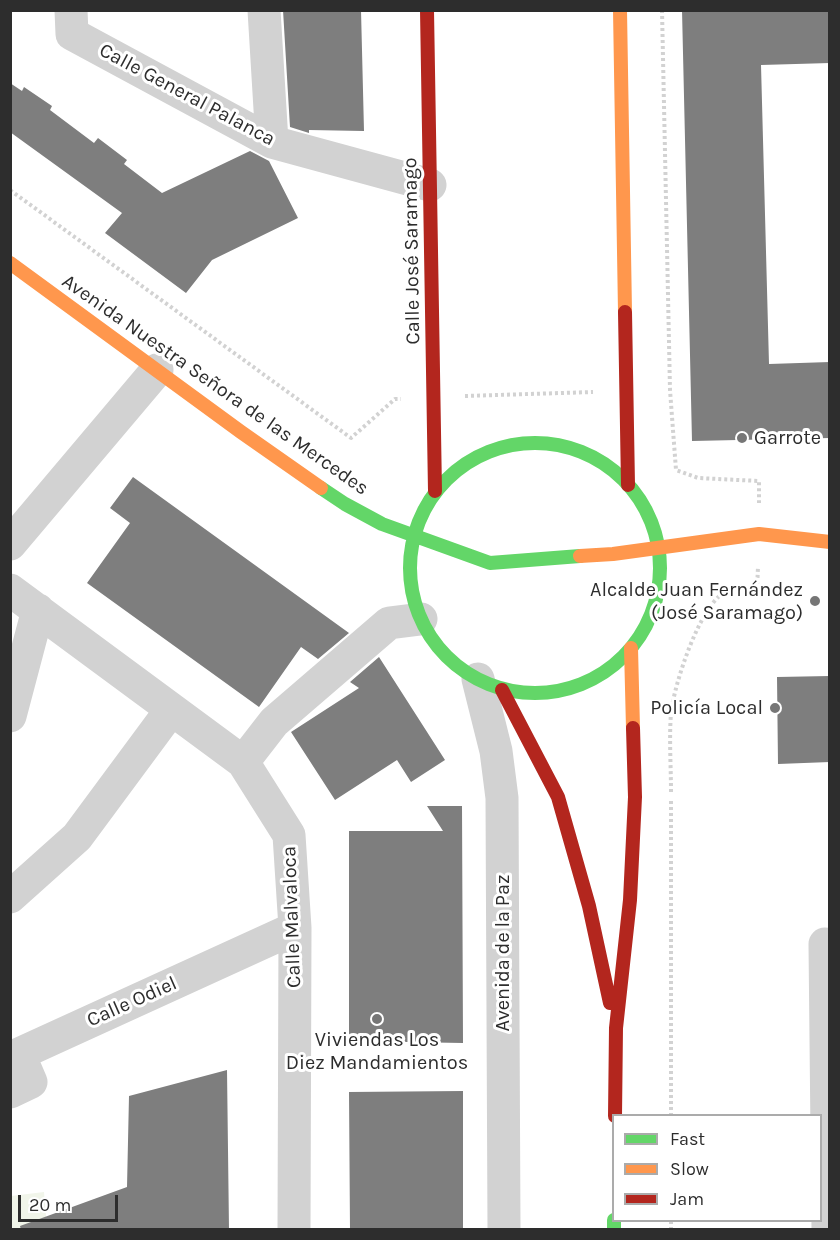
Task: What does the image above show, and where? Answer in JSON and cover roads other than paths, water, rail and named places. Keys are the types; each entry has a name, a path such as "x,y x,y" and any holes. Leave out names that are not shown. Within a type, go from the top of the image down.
{"main road":[{"name":"Calle José Saramago","path":"427,10 435,491"},
{"path":"620,10 628,485"},
{"name":"Avenida Nuestra Señora de las Mercedes","path":"10,263 241,432 345,504 382,524 490,562 613,554 759,534 830,542"},
{"path":"534,442 569,447 601,462 628,485 648,514 659,548 659,583 650,617 632,648 598,676 557,691 530,693 490,684 445,654 421,619 410,578 414,536 425,508 435,491 466,462 499,448 534,442"},
{"path":"615,1114 616,1028 630,900 635,797 632,648"},
{"path":"490,684 558,797 588,906 616,1028"}],"street":[{"name":"Calle General Palanca","path":"71,10 72,34 272,142 430,185"},
{"path":"264,10 272,142"},
{"path":"17,525 157,370"},
{"name":"Calle Malvaloca","path":"10,590 243,762 289,835 295,928 294,1230"},
{"path":"10,716 38,610"},
{"path":"243,762 274,722 388,623 421,619"},
{"name":"Avenida de la Paz","path":"490,684 502,798 504,1230"},
{"path":"10,897 77,837 171,710"},
{"name":"Calle Odiel","path":"10,1092 32,1082 19,1054 295,928"},
{"path":"825,944 828,1230"}],"place":[{"name":"Garrote","path":"742,438"},
{"name":"Alcalde Juan Fernández (José Saramago)","path":"815,601"},
{"name":"Policía Local","path":"775,708"},
{"name":"Viviendas Los Diez Mandamientos","path":"377,1019"}]}
